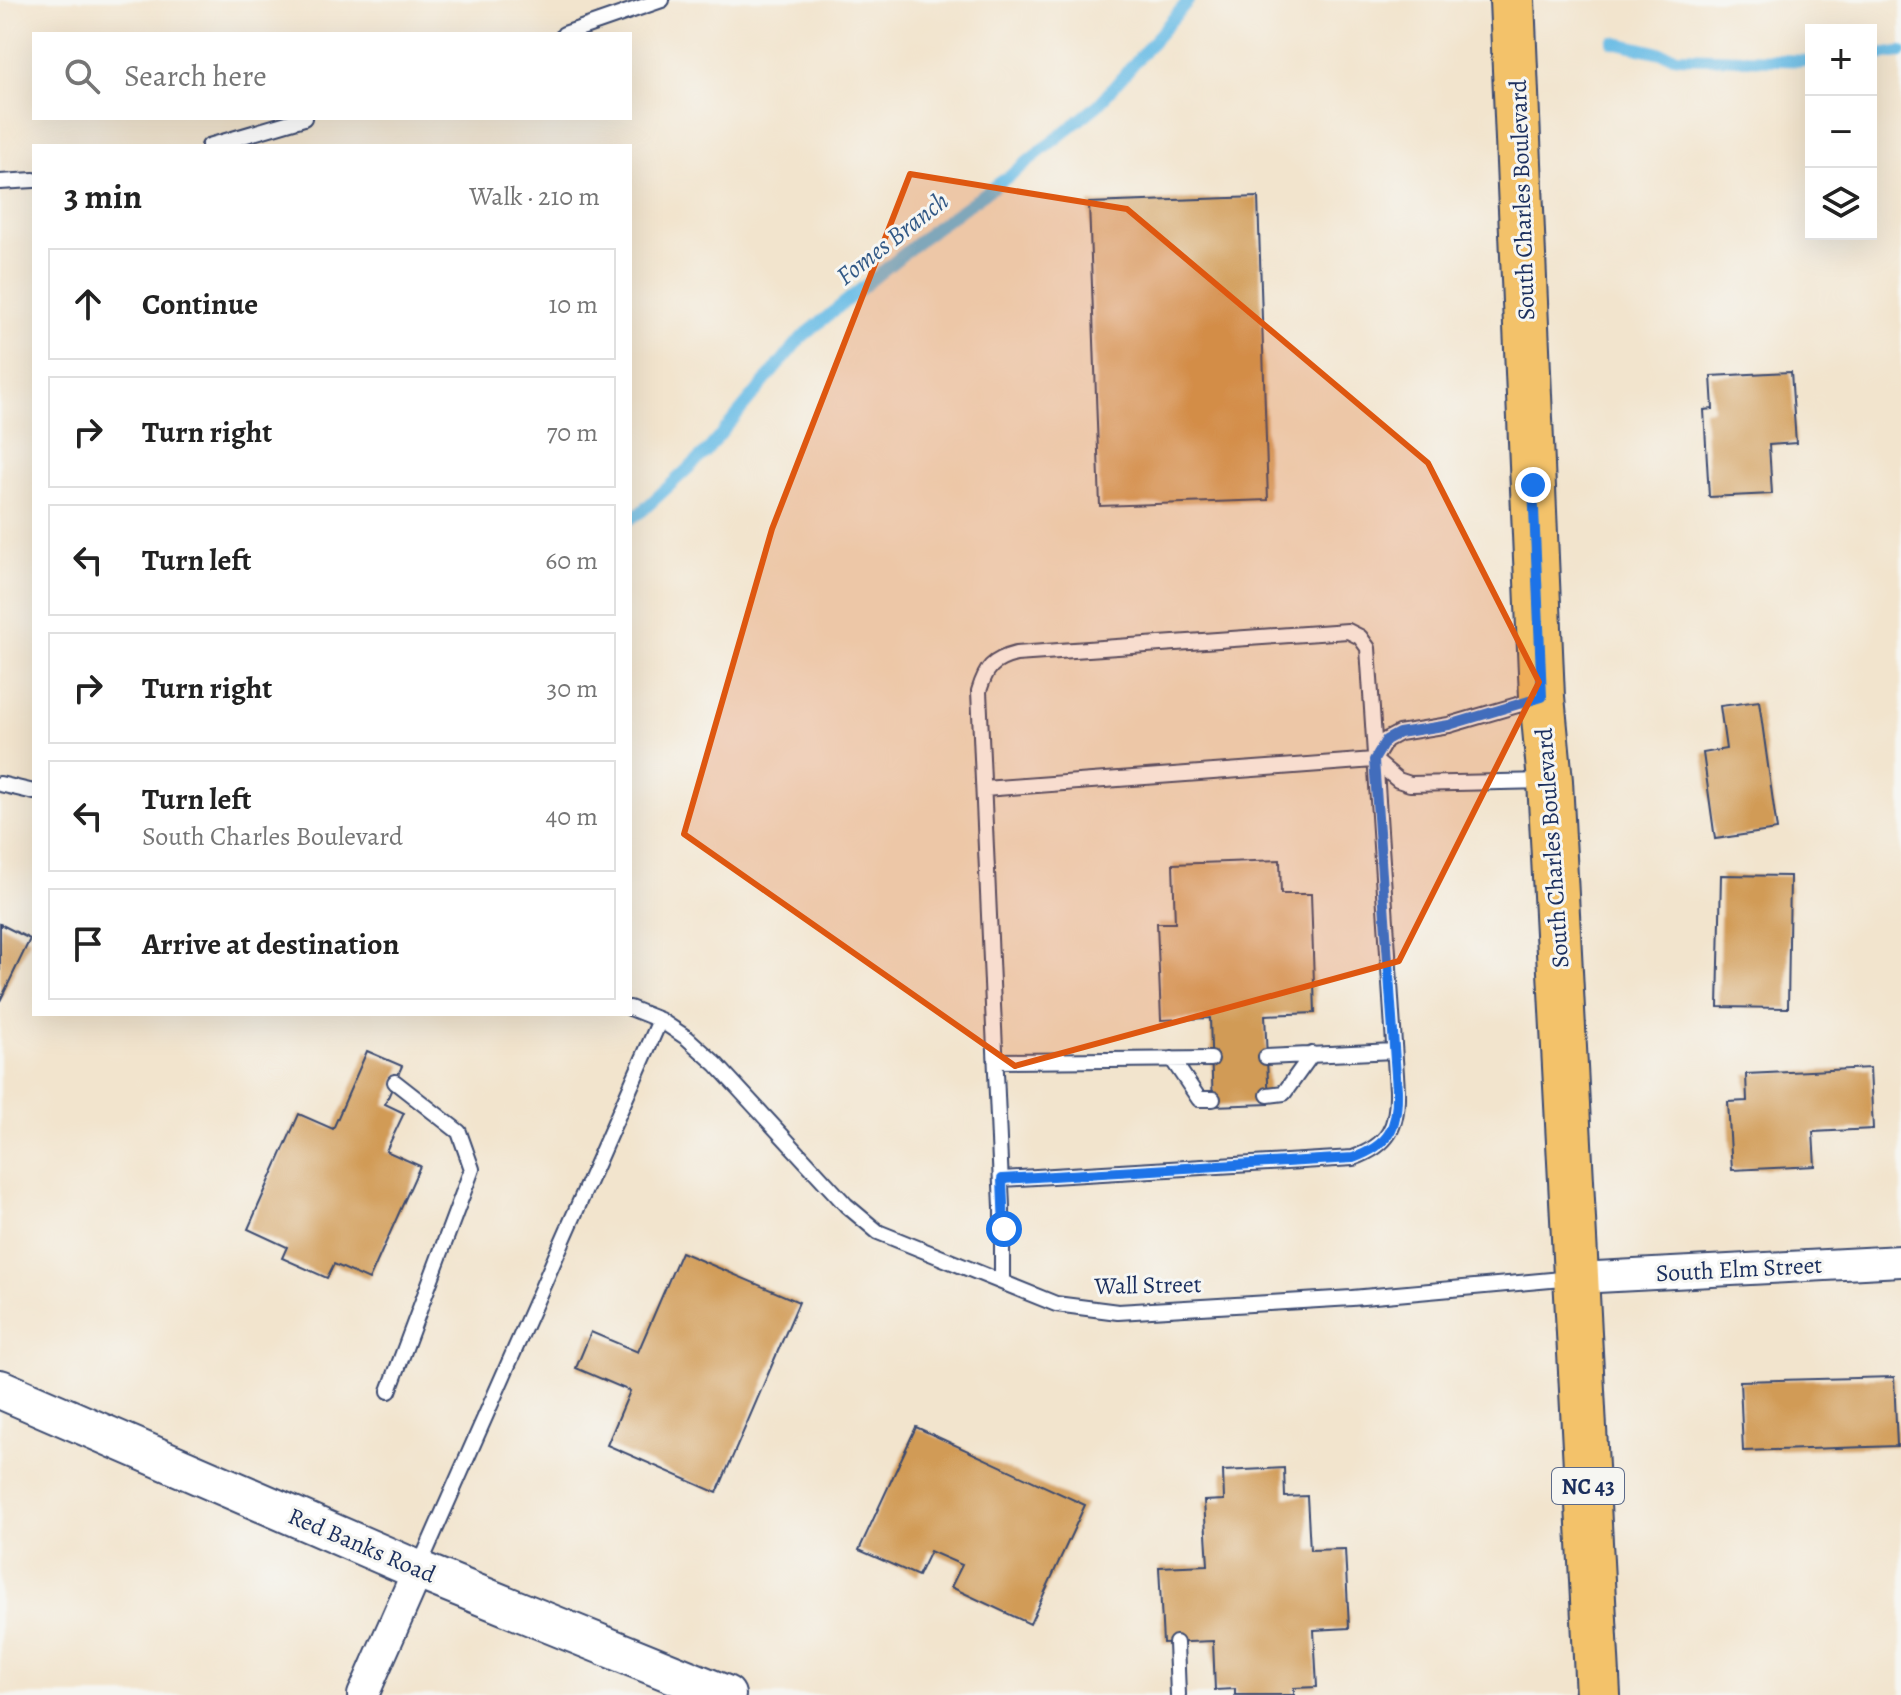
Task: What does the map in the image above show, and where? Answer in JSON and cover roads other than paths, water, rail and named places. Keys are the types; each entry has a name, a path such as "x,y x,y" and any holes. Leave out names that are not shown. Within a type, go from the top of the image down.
{"main road":[{"name":"South Charles Boulevard","path":"1512,0 1542,697 1550,781 1578,1278 1598,1695"}],"street":[{"name":"South Elm Street","path":"1578,1278 1901,1261"},
{"name":"Red Banks Road","path":"0,1389 418,1570 726,1695"},
{"path":"363,1695 418,1570"}],"lane":[{"path":"570,32 662,0"},
{"path":"216,144 297,120"},
{"path":"0,182 32,180"},
{"path":"1002,1179 1353,1158 1372,1151 1390,1134 1398,1114 1368,648 1360,637 1348,631 1016,654 1000,658 985,672 979,691 1004,1229 1002,1282"},
{"path":"1374,760 1386,740 1399,733 1449,725 1542,697"},
{"path":"984,789 1374,760 1398,780 1410,784 1550,781"},
{"path":"0,784 32,792"},
{"name":"Wall Street","path":"632,1009 660,1020 687,1038 716,1064 846,1205 878,1232 1056,1304 1118,1312 1352,1298 1578,1278"},
{"path":"418,1570 660,1020"},
{"path":"1266,1057 1394,1051"},
{"path":"1268,1095 1284,1093 1312,1054"},
{"path":"1172,1059 1199,1099 1213,1099"},
{"path":"996,1061 1211,1059"},
{"path":"389,1391 472,1169 459,1132 395,1082"},
{"path":"1176,1643 1178,1695"}],"waterway":[{"name":"Fomes Branch","path":"632,518 706,452 801,338 934,229 1012,174 1097,106 1189,0"},
{"name":"Fomes Branch","path":"1613,42 1678,57 1805,61"},
{"name":"Fomes Branch","path":"1877,55 1901,52"}]}
